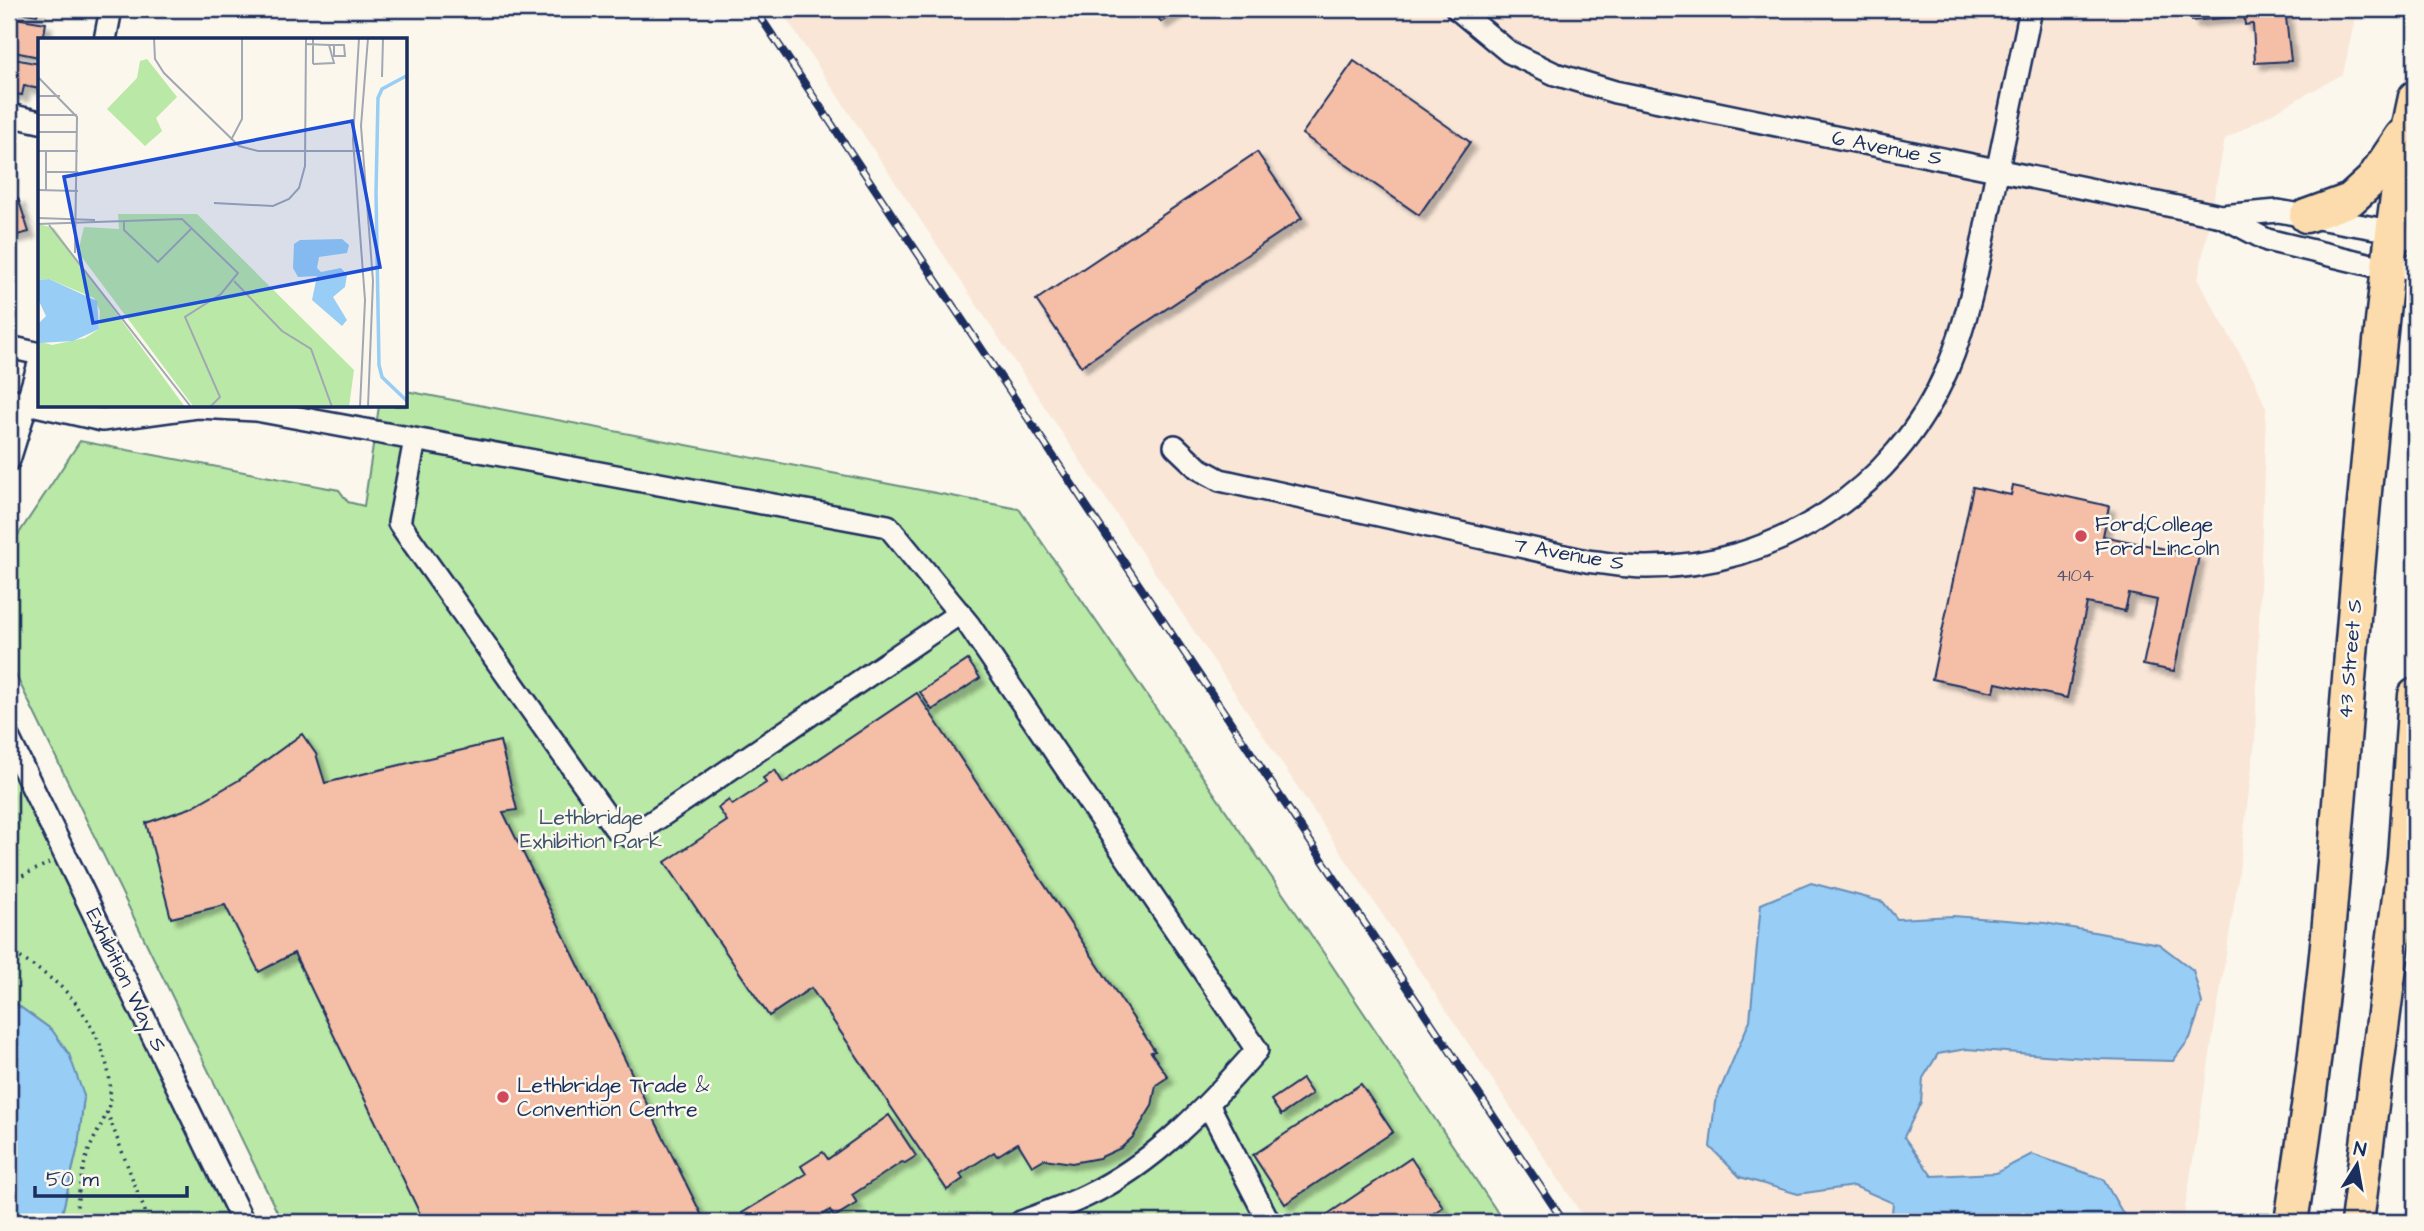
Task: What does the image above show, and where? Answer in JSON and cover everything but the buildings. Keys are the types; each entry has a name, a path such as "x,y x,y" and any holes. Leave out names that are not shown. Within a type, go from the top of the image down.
{"highway":[{"path":"2306,216 2350,200 2372,180 2412,110"},
{"name":"43 Street S","path":"2291,1222 2307,1118 2328,937 2361,525 2401,267 2412,110"},
{"path":"2357,1222 2404,858 2415,695"}],"street":[{"path":"104,38 111,9"},
{"name":"6 Avenue S","path":"1457,9 1509,52 1555,74 1615,92 2221,216 2267,240 2401,267"},
{"name":"7 Avenue S","path":"1175,446 1198,468 1220,480 1587,561 1645,567 1725,558 1762,548 1794,534 1860,490 1892,459 1919,421 1947,372 1973,290 2031,9"},
{"path":"9,115 38,121"},
{"name":"6 Avenue S","path":"2221,216 2278,211 2403,235"},
{"path":"9,347 38,354"},
{"path":"9,460 18,402 38,365"},
{"path":"18,402 38,406"},
{"path":"46,408 102,420 189,408"},
{"path":"216,408 256,410 888,526 960,613 1257,1050 1209,1106 1128,1171 1087,1196 1021,1222"},
{"path":"415,440 399,523 615,828 629,836 960,613"},
{"name":"Exhibition Way S","path":"9,739 243,1222"},
{"path":"1209,1106 1269,1222"}],"path":[{"path":"9,878 18,878 65,855"},
{"path":"9,950 46,975 80,1008 110,1073 107,1112 87,1154 75,1222"},
{"path":"107,1112 149,1222"}],"shaded area":[{"path":"780,9 2357,9 2343,74 2225,139 2198,280 2254,379 2266,408 2255,742 2238,880 2183,1222 1587,1222"}],"green space":[{"name":"Lethbridge Exhibition Park","path":"408,391 1019,509 1325,955 1504,1222 282,1222 9,661 9,558 12,544 80,441 339,490 348,502 364,506 379,408 408,408"},
{"path":"9,739 243,1222 60,1222 78,1146 84,1096 52,1030 9,999"}],"water":[{"path":"1811,883 1883,902 1897,919 1953,916 2045,923 2159,944 2193,970 2202,1003 2190,1038 2173,1061 2098,1059 1966,1049 1938,1054 1923,1078 1921,1102 1904,1137 1932,1176 1996,1173 2032,1154 2103,1179 2128,1222 1891,1222 1893,1203 1854,1186 1798,1194 1740,1177 1710,1147 1715,1102 1750,1020 1761,904"},
{"path":"9,999 52,1030 69,1054 84,1096 78,1146 60,1222 9,1222"}],"railway":[{"path":"755,9 1564,1222"}],"place":[{"name":"Ford;College Ford Lincoln","path":"2081,536"},
{"name":"Lethbridge Trade & Convention Centre","path":"503,1097"}]}
